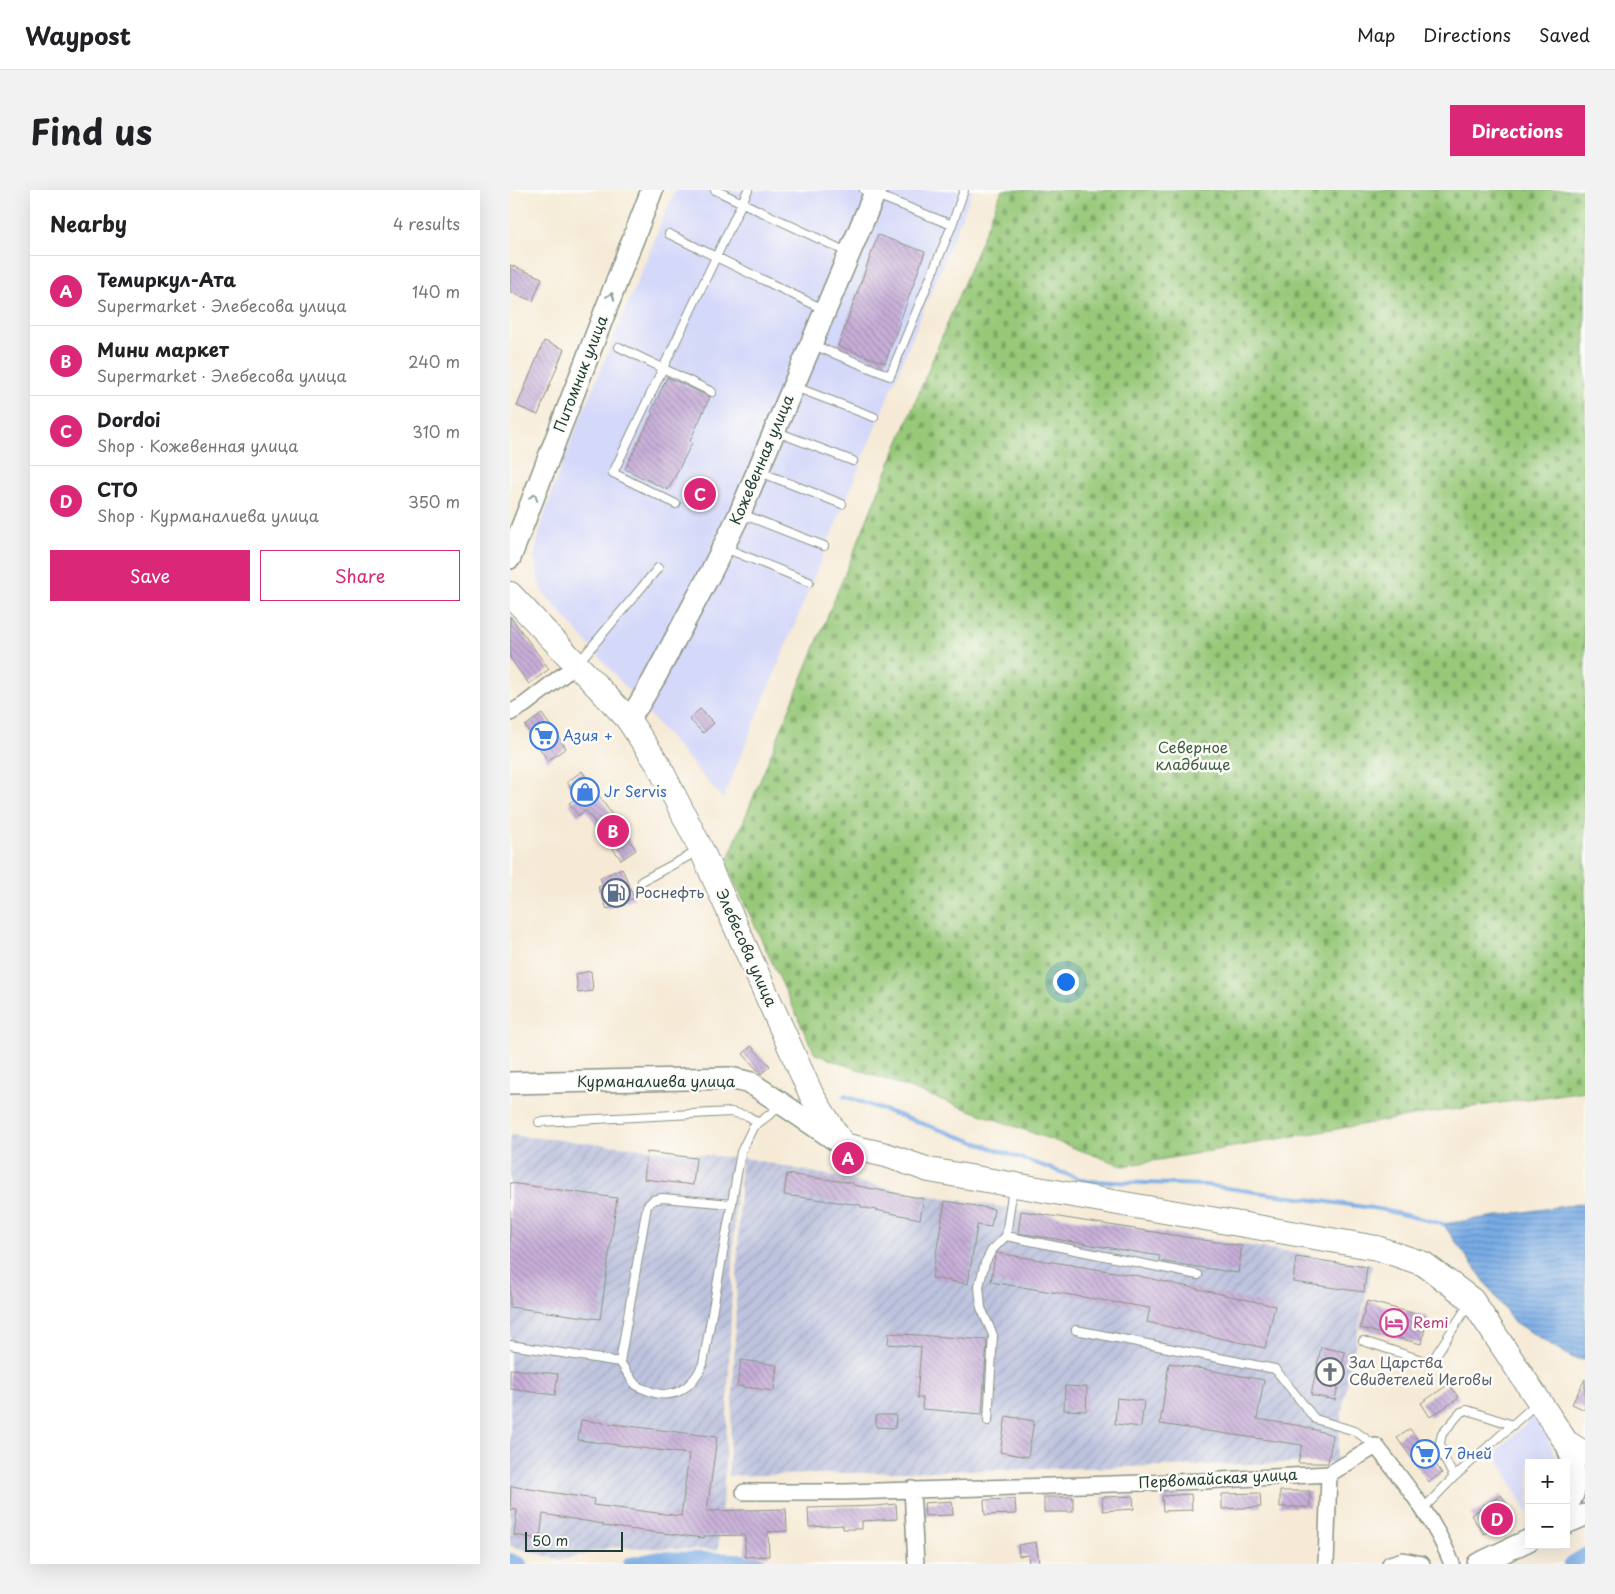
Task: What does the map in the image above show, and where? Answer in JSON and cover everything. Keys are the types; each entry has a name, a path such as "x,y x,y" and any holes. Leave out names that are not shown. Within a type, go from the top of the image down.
{"main road":[{"name":"Элебесова улица","path":"510,594 627,718 658,764 701,849 812,1096 843,1145"},
{"path":"843,1145 886,1155 929,1170 1377,1248 1424,1264 1472,1300 1539,1401 1576,1448"}],"street":[{"name":"Питомник улица","path":"510,558 652,190"},
{"name":"Кожевенная улица","path":"627,718 638,706 654,679 740,513 850,253 871,191"},
{"path":"510,713 524,705 576,665"},
{"name":"Курманалиева улица","path":"510,1083 730,1078 751,1083 843,1145"},
{"path":"1376,1446 1417,1498 1447,1550 1452,1564"},
{"name":"Первомайская улица","path":"744,1492 845,1492 1203,1481 1329,1474 1376,1446"},
{"path":"1568,1504 1573,1498 1576,1474 1576,1448"},
{"path":"1326,1564 1329,1474"},
{"path":"912,1489 916,1564"},
{"path":"1570,1521 1585,1514"},
{"path":"1478,1564 1525,1542"},
{"path":"1390,1564 1402,1560 1422,1564"}],"lane":[{"path":"715,190 850,253"},
{"path":"676,504 613,473 748,190"},
{"path":"811,345 890,376 952,225 964,190"},
{"path":"871,191 952,225"},
{"path":"669,234 826,310"},
{"path":"619,347 712,392"},
{"path":"794,386 874,417"},
{"path":"775,431 853,461"},
{"path":"758,471 842,504"},
{"path":"740,513 824,546"},
{"path":"723,547 810,582"},
{"path":"576,665 658,568"},
{"path":"642,881 701,849"},
{"path":"732,1204 662,1198 653,1200 647,1206 620,1362 637,1386 657,1395 669,1395 686,1388 697,1378 703,1364 732,1204 741,1152 757,1122 783,1104"},
{"path":"539,1122 731,1112 748,1116 757,1122"},
{"path":"988,1421 993,1335 981,1308 979,1286 988,1256 999,1241 1006,1236 1014,1185"},
{"path":"1006,1236 1198,1275"},
{"path":"1363,1341 1428,1362 1432,1361 1472,1300"},
{"path":"1076,1330 1275,1369 1315,1420 1354,1431 1376,1446"},
{"path":"510,1345 620,1362"},
{"path":"1423,1510 1454,1478 1539,1401"},
{"path":"1454,1478 1442,1454 1440,1442 1442,1434 1461,1412 1467,1410 1514,1425"}],"shaded area":[{"path":"675,190 973,190 723,799 541,590 534,559 541,525 562,463"},
{"path":"510,1135 737,1158 725,1469 718,1550 612,1547 561,1560 510,1546"},
{"path":"741,1157 907,1192 1372,1265 1343,1404 1336,1462 728,1476 733,1394"},
{"path":"1535,1415 1558,1459 1525,1459 1525,1508 1495,1453"}],"green space":[{"name":"Северное кладбище","path":"1002,190 1585,190 1585,1091 1429,1113 1124,1166 815,1054 726,864"}],"water":[{"path":"1585,1203 1585,1360 1573,1358 1514,1322 1443,1224"}],"building":[{"path":"878,235 925,252 885,363 838,346"},
{"path":"510,265 542,278 533,301 510,292"},
{"path":"544,341 564,349 538,415 517,406"},
{"path":"667,377 710,397 690,441 692,443 668,490 625,469 653,413 651,412"},
{"path":"510,616 549,669 529,684 510,658"},
{"path":"700,709 714,723 703,733 689,719"},
{"path":"542,714 566,748 548,761 525,726"},
{"path":"582,771 636,850 621,860 586,810 578,816 569,803 577,798 567,782"},
{"name":"Роснефть","path":"622,868 634,898 607,909 598,887 603,885 600,878"},
{"path":"591,971 593,991 578,993 576,974"},
{"path":"751,1046 770,1066 761,1074 743,1054"},
{"path":"647,1152 696,1158 693,1185 644,1179"},
{"path":"787,1174 853,1183 853,1185 924,1199 920,1219 861,1207 861,1205 784,1195"},
{"path":"510,1183 617,1198 600,1319 510,1307"},
{"path":"945,1201 994,1209 991,1227 977,1225 968,1284 932,1278"},
{"path":"1021,1211 1242,1246 1238,1273 1159,1261 1160,1256 1018,1233"},
{"path":"997,1253 1139,1276 1275,1306 1265,1348 1147,1322 1150,1308 991,1282"},
{"path":"1296,1257 1367,1267 1364,1292 1293,1282"},
{"path":"1367,1301 1428,1317 1421,1344 1360,1328"},
{"path":"889,1333 987,1340 982,1414 922,1409 923,1398 917,1398 921,1347 888,1344"},
{"path":"1321,1347 1345,1352 1335,1400 1311,1395"},
{"path":"741,1360 777,1365 774,1391 737,1386"},
{"path":"1169,1363 1264,1380 1257,1419 1301,1426 1333,1435 1328,1463 1298,1463 1302,1445 1160,1424"},
{"path":"510,1369 558,1374 555,1395 510,1389"},
{"path":"1585,1379 1585,1410 1572,1404"},
{"path":"1449,1384 1459,1398 1430,1417 1421,1403"},
{"path":"1065,1386 1087,1387 1086,1411 1064,1410"},
{"path":"1117,1398 1144,1401 1141,1427 1115,1424"},
{"path":"876,1415 896,1415 895,1428 876,1427"},
{"path":"1006,1416 1034,1421 1028,1457 1000,1452"},
{"path":"581,1420 717,1437 707,1511 786,1509 787,1531 768,1532 769,1556 745,1557 745,1535 704,1536 704,1538 603,1526 603,1524 543,1514 540,1539 514,1535 517,1510 510,1509 511,1486 594,1499 593,1505 681,1516 689,1454 578,1440"},
{"path":"1410,1429 1442,1473 1429,1482 1397,1438"},
{"path":"1280,1491 1310,1491 1310,1507 1280,1507"},
{"path":"1260,1493 1261,1507 1222,1509 1222,1494"},
{"path":"1191,1494 1192,1510 1163,1511 1162,1496"},
{"path":"1501,1495 1514,1515 1484,1534 1471,1515"},
{"path":"1133,1496 1134,1509 1103,1511 1102,1497"},
{"path":"1044,1497 1073,1497 1073,1512 1044,1512"},
{"path":"1015,1499 1016,1514 985,1515 984,1500"},
{"path":"952,1501 953,1515 925,1516 924,1503"},
{"path":"896,1504 897,1519 862,1521 862,1529 843,1529 843,1525 809,1527 808,1508"},
{"path":"1036,1542 1039,1563 1029,1564 1028,1555 1019,1556 1018,1545"}],"waterway":[{"path":"844,1096 1086,1181 1205,1185 1379,1209 1443,1224"},
{"path":"1570,1564 1585,1555"},
{"path":"630,1564 659,1558 736,1560 760,1564"},
{"path":"510,1560 520,1564"}],"place":[{"name":"Dordoi","path":"700,494"},
{"name":"Азия +","path":"544,736"},
{"name":"Jr Servis","path":"585,792"},
{"name":"Мини маркет","path":"613,831"},
{"name":"Роснефть","path":"616,893"},
{"name":"Темиркул-Ата","path":"848,1158"},
{"name":"Remi","path":"1394,1323"},
{"name":"Зал Царства Свидетелей Иеговы","path":"1330,1372"},
{"name":"7 дней","path":"1425,1454"},
{"name":"СТО","path":"1497,1519"}]}
